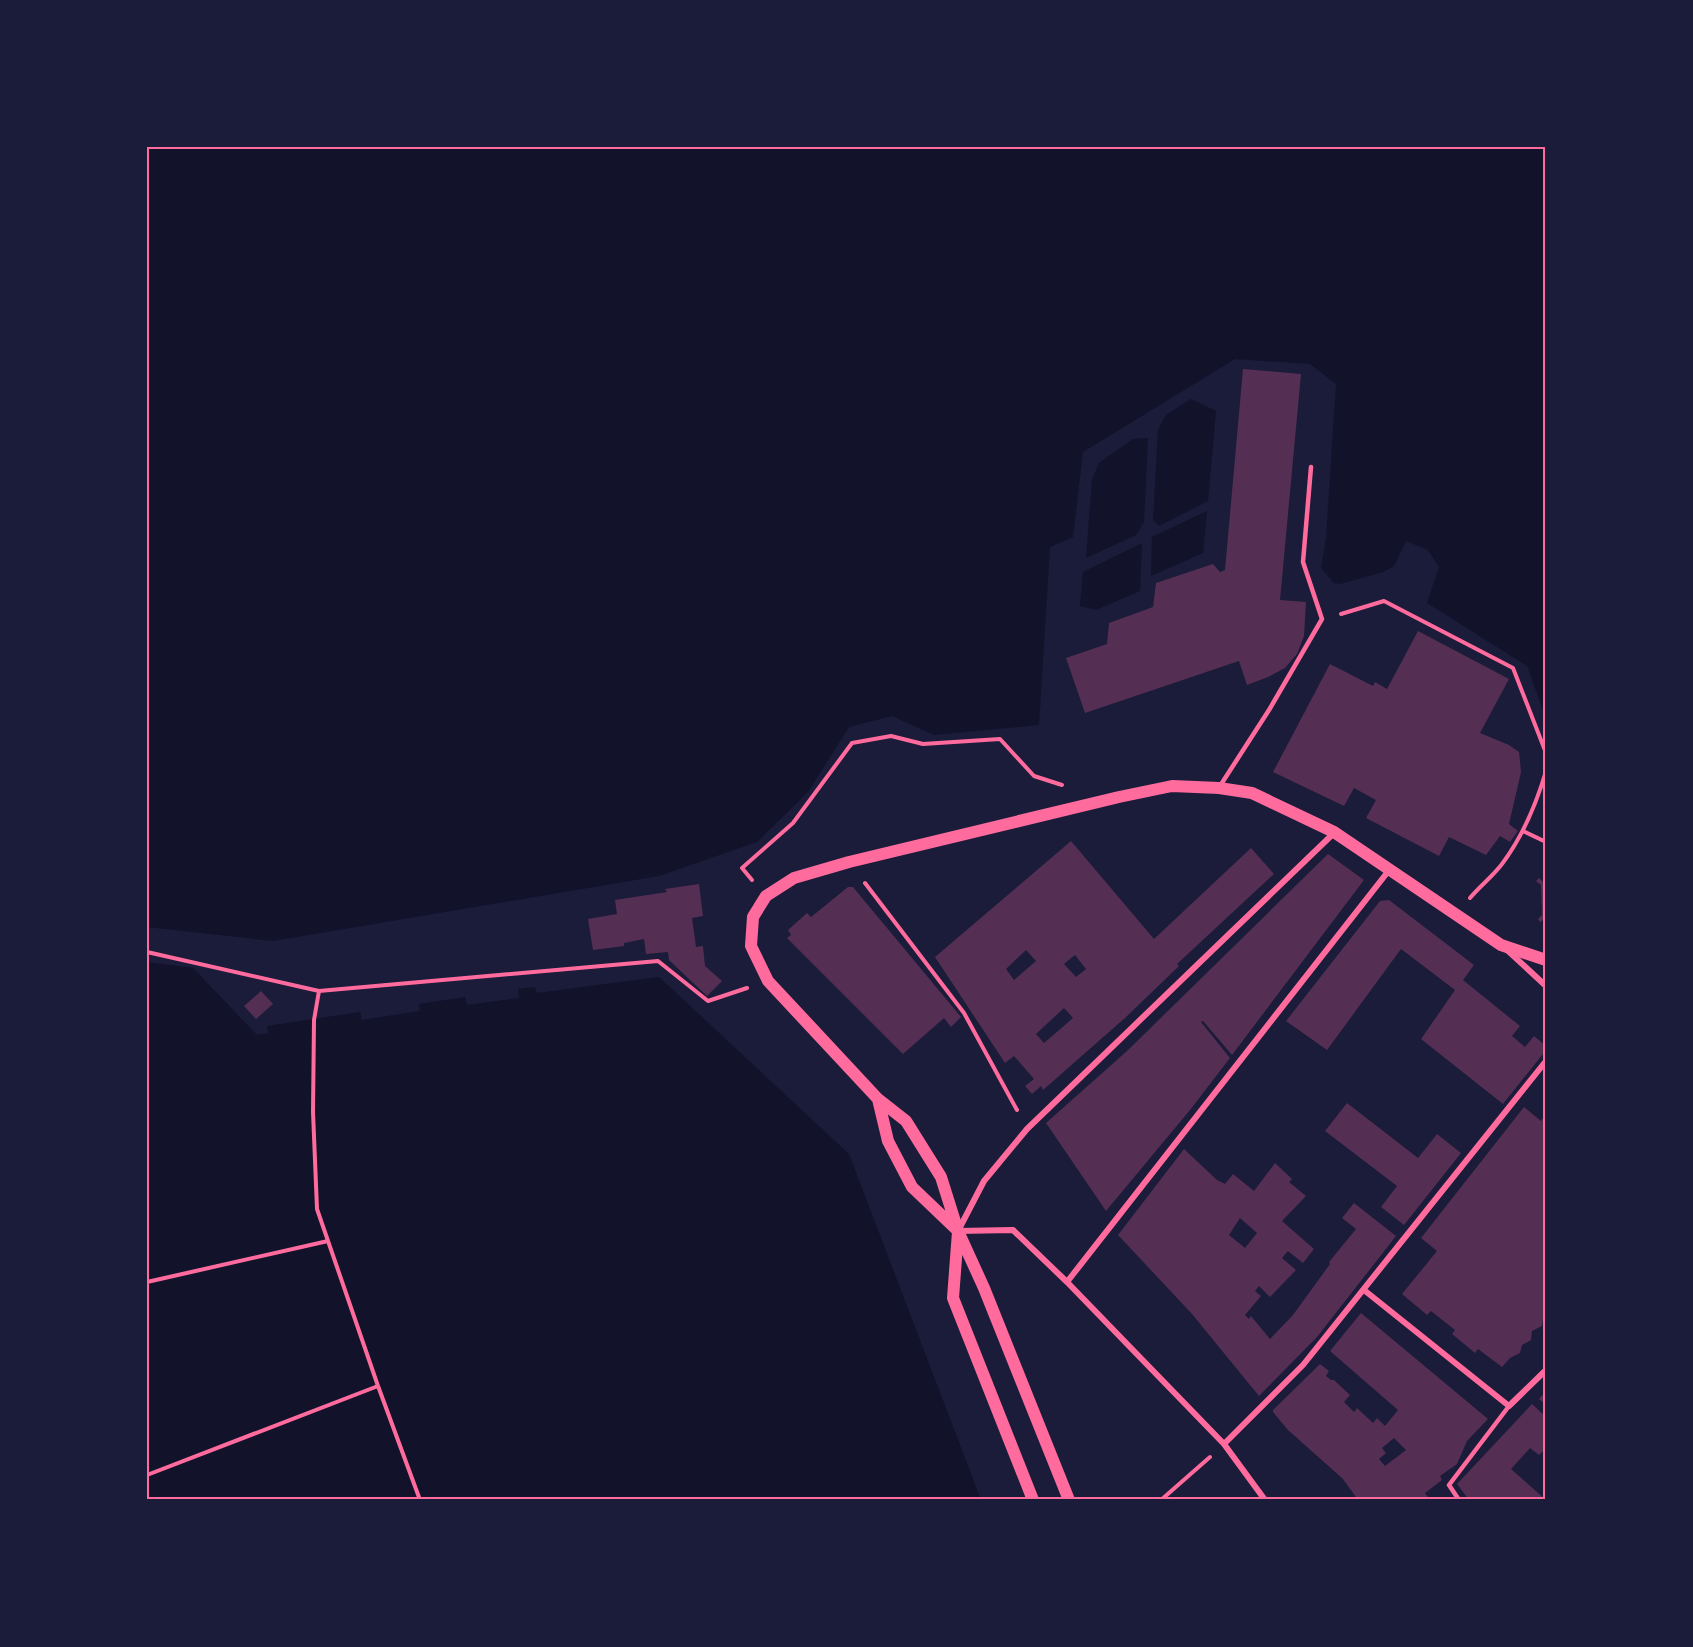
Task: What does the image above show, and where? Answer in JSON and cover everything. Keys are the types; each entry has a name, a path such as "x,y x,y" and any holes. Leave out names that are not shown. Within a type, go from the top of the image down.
{"main road":[{"path":"1069,1500 984,1288 958,1231 941,1177 906,1121 878,1099 768,981 751,946 753,917 766,896 794,878 849,862 1119,797 1172,786 1219,788 1252,793 1335,832 1501,945 1546,960"},
{"path":"878,1099 888,1141 912,1187 958,1231"},
{"path":"958,1231 953,1298 1033,1500"}],"street":[{"path":"1265,1500 1224,1444 1013,1230 958,1231 984,1181 1027,1130 1335,832"},
{"path":"1066,1282 1390,869"},
{"path":"1501,945 1546,986"},
{"path":"1224,1444 1304,1365 1546,1061"},
{"path":"1364,1290 1509,1407 1546,1370"}],"lane":[{"path":"1219,788 1269,710 1322,619 1303,562 1311,467"},
{"path":"1459,1500 1449,1485 1509,1407"}],"path":[{"path":"1322,619 1384,601 1513,668 1546,753"},
{"path":"766,896 742,868 793,823 852,743 891,736 923,744 1000,739 1034,776 1068,788"},
{"path":"1456,915 1502,865 1536,805 1546,771"},
{"path":"1523,831 1546,842"},
{"path":"849,862 964,1012 1027,1130"},
{"path":"147,952 319,991 658,961 708,1001 768,981"},
{"path":"319,991 314,1020 313,1112 317,1209 420,1500"},
{"path":"147,1282 328,1241"},
{"path":"147,1475 378,1386"},
{"path":"1161,1500 1224,1444"}],"shaded area":[{"path":"147,147 1546,147 1546,718 1527,666 1427,603 1439,567 1428,550 1406,541 1394,566 1383,572 1340,584 1334,583 1321,568 1326,538 1336,384 1310,364 1235,359 1083,452 1073,537 1050,547 1039,725 934,735 892,716 849,727 808,792 757,842 659,876 273,941 147,927"},
{"path":"1191,399 1216,411 1208,501 1159,526 1153,520 1158,430 1166,415"},
{"path":"1148,438 1144,522 1136,535 1086,558 1092,480 1099,463 1133,439"},
{"path":"1207,511 1203,553 1151,576 1152,537"},
{"path":"1142,543 1140,591 1096,610 1080,606 1083,572"},
{"path":"147,962 193,968 257,1035 268,1033 267,1026 360,1012 362,1020 420,1011 419,1004 465,997 467,1005 519,998 518,989 535,987 537,993 659,977 849,1154 981,1500 147,1500"}],"building":[{"path":"1243,369 1301,374 1280,600 1306,602 1304,636 1297,654 1285,668 1247,685 1239,661 1085,713 1066,658 1107,644 1109,623 1153,607 1156,583 1213,564 1220,572 1225,570"},
{"path":"1418,631 1509,679 1480,733 1509,745 1519,752 1521,772 1509,824 1518,831 1510,842 1500,836 1486,855 1449,837 1439,856 1366,818 1376,800 1354,788 1344,806 1273,772 1330,664 1373,686 1375,682 1387,689"},
{"path":"1071,841 1154,939 1251,848 1274,874 1177,964 1179,966 1125,1018 1043,1090 1041,1086 1032,1094 1025,1086 1034,1079 1014,1056 1005,1063 935,957","holes":["1026,950 1036,961 1014,980 1006,969","1075,955 1086,969 1076,977 1064,964","1064,1008 1073,1018 1044,1043 1036,1034"]},
{"path":"1328,854 1364,880 1232,1055 1203,1021 1201,1022 1230,1058 1106,1211 1046,1123 1127,1051"},
{"path":"1539,878 1546,882 1546,918 1540,922 1538,919 1542,915 1541,885 1536,881"},
{"path":"699,884 703,916 692,918 696,947 703,946 705,966 722,981 707,996 669,960 668,952 646,954 644,939 624,943 624,946 593,950 588,919 617,914 615,900 667,892 665,889"},
{"path":"848,887 853,887 961,1017 951,1027 944,1018 903,1054 787,938 791,935 788,930 807,913 811,917"},
{"path":"1389,900 1474,965 1463,980 1520,1026 1512,1036 1525,1047 1534,1036 1546,1046 1546,1050 1503,1104 1421,1039 1455,990 1401,949 1327,1050 1286,1021 1380,901"},
{"path":"261,991 273,1004 256,1019 244,1006"},
{"path":"1347,1103 1418,1158 1437,1134 1461,1153 1404,1225 1381,1207 1397,1186 1325,1131"},
{"path":"1524,1107 1541,1121 1546,1114 1546,1316 1543,1318 1542,1326 1532,1331 1531,1340 1522,1345 1520,1353 1510,1358 1502,1367 1478,1349 1475,1353 1452,1334 1455,1330 1431,1311 1427,1315 1402,1294 1437,1251 1421,1238"},
{"path":"1184,1149 1217,1180 1225,1184 1233,1174 1254,1191 1275,1163 1292,1179 1289,1182 1306,1196 1282,1221 1314,1249 1303,1263 1288,1251 1282,1258 1296,1270 1270,1297 1259,1286 1255,1291 1261,1296 1245,1315 1249,1319 1251,1316 1270,1339 1293,1315 1330,1264 1329,1262 1356,1229 1342,1218 1354,1203 1396,1236 1317,1337 1259,1396 1192,1314 1118,1235","holes":["1240,1218 1257,1233 1245,1248 1229,1235"]},
{"path":"1361,1313 1488,1419 1467,1441 1457,1464 1440,1476 1442,1480 1425,1493 1430,1500 1358,1500 1343,1479 1288,1430 1273,1412 1320,1364 1329,1371 1326,1376 1334,1380 1350,1395 1344,1402 1354,1412 1357,1408 1373,1423 1377,1418 1385,1426 1398,1410 1330,1351","holes":["1394,1438 1406,1450 1385,1466 1379,1459 1386,1453 1382,1448"]},
{"path":"1546,1391 1546,1405 1539,1399"},
{"path":"1532,1404 1546,1417 1546,1454 1543,1451 1539,1455 1530,1448 1511,1469 1546,1500 1469,1500 1457,1484"}]}
